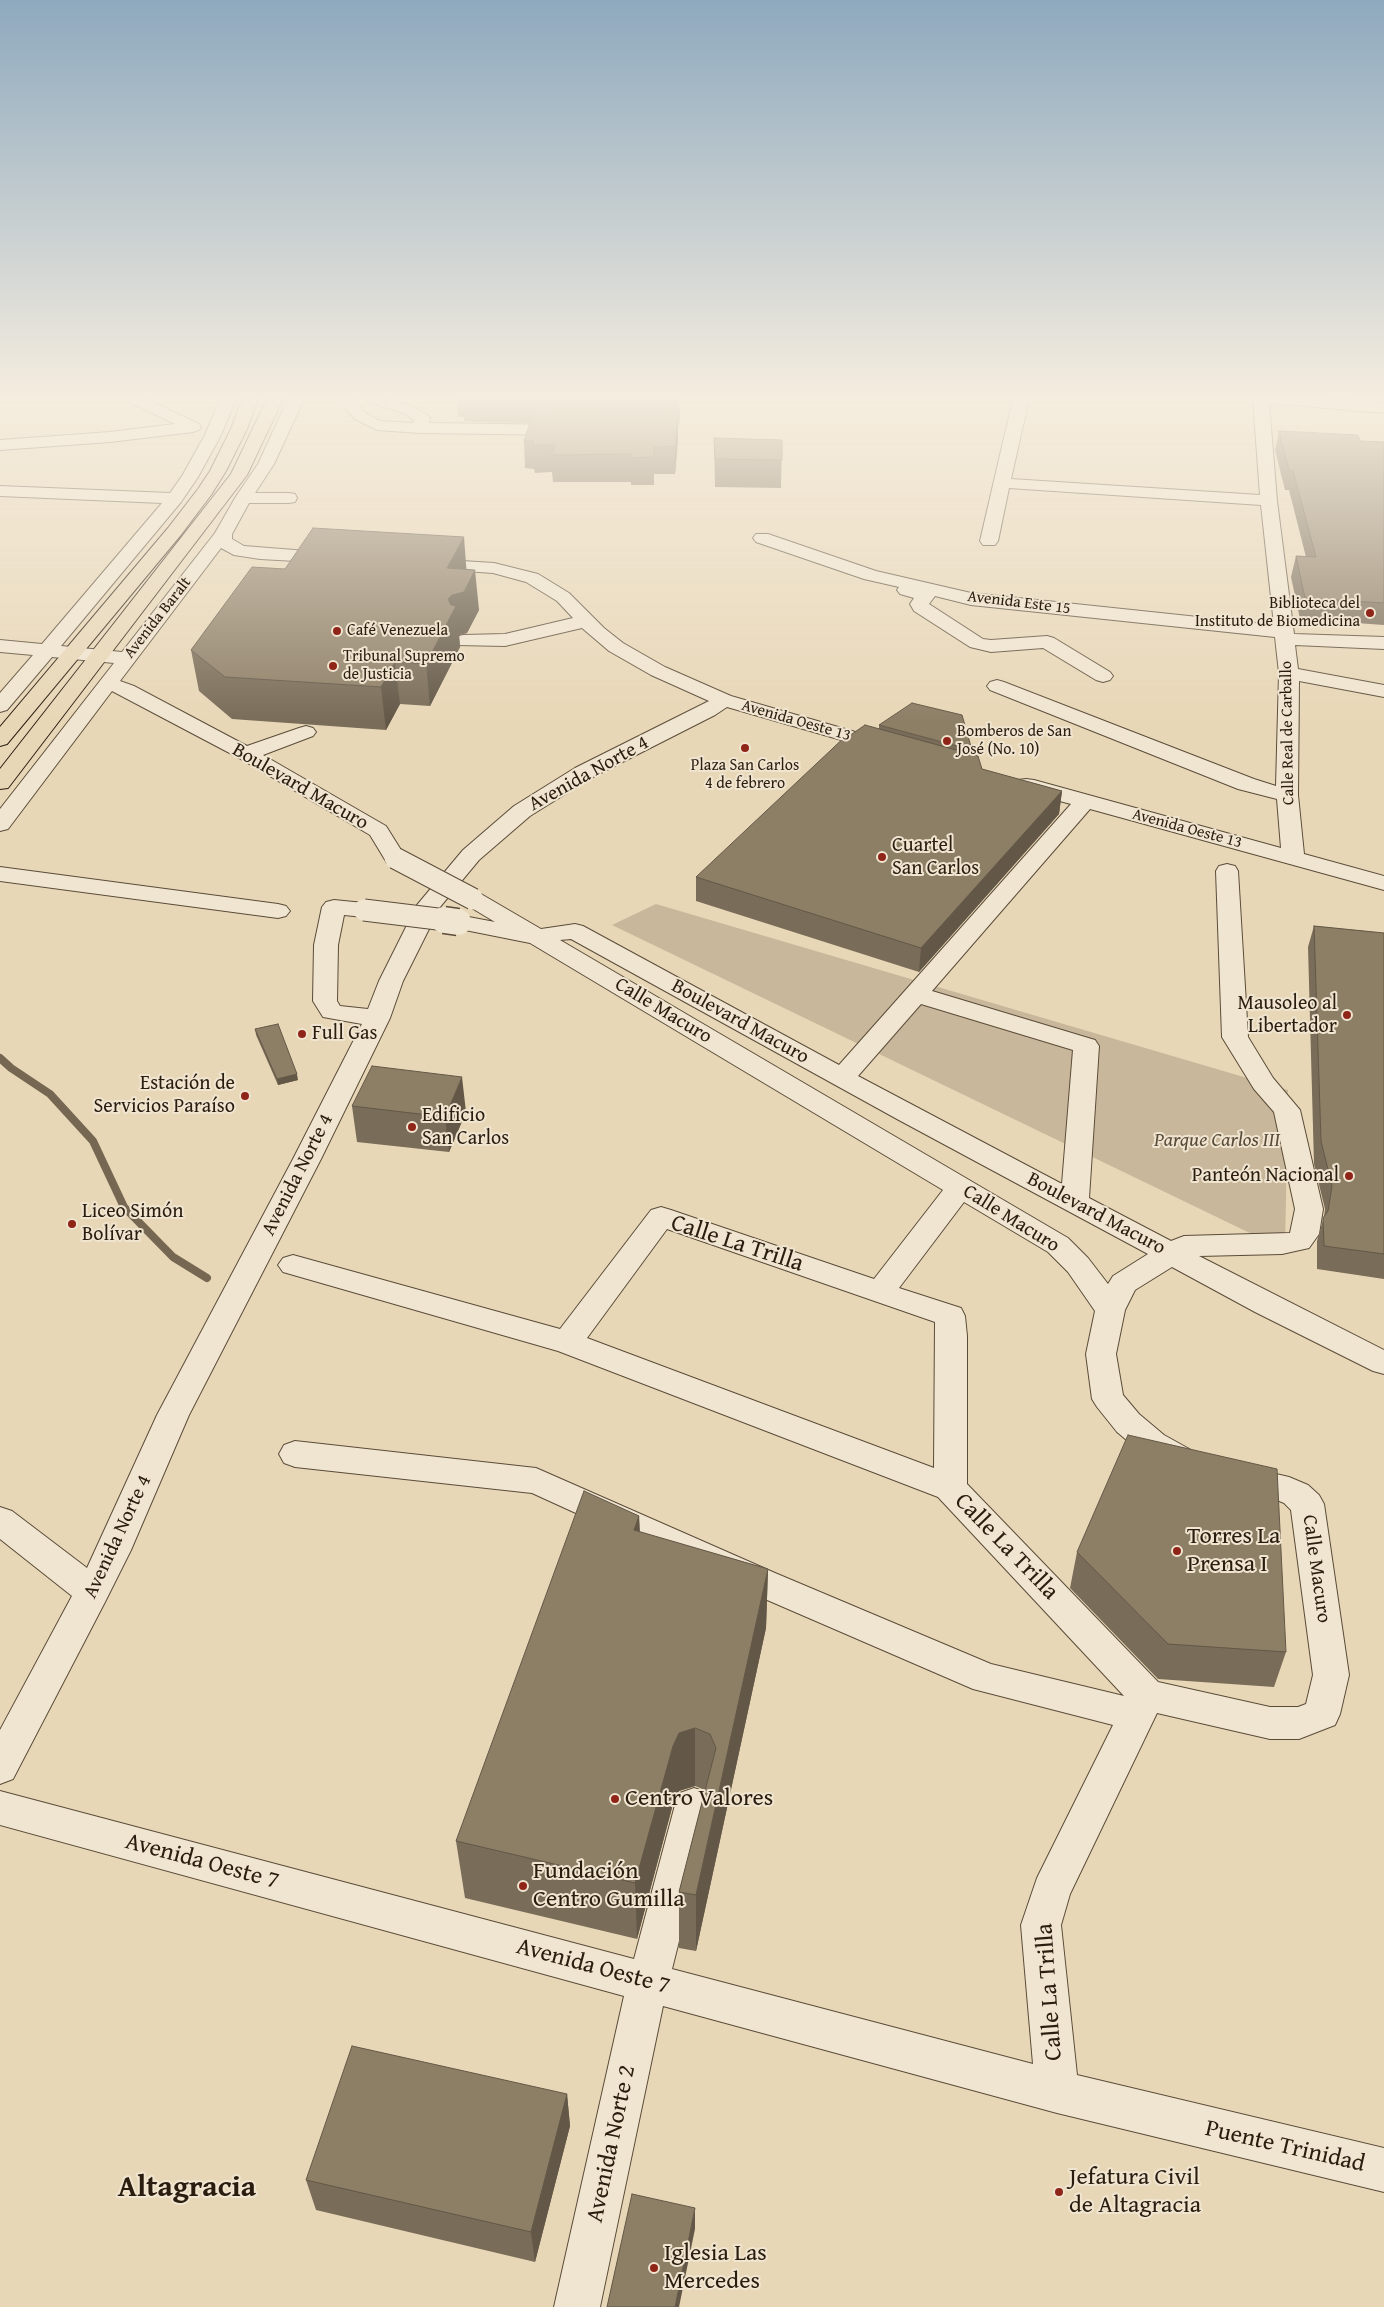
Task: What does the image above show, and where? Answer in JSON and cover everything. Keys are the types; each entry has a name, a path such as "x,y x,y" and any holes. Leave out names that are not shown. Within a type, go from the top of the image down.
{"main road":[{"path":"0,740 174,532 192,507"},
{"name":"Avenida Baralt","path":"0,783 97,656 181,553 215,507"},
{"path":"129,554 174,532"}],"street":[{"path":"0,706 168,507"},
{"name":"Avenida Baralt","path":"0,824 223,534 238,507"},
{"path":"989,541 998,507"},
{"name":"Calle Real de Carballo","path":"1270,507 1289,673 1287,795 1293,859"},
{"path":"223,534 224,541 231,547 260,554"},
{"name":"Avenida Este 15","path":"762,538 870,575 971,598 1285,635 1320,641 1384,643"},
{"path":"197,568 227,558 260,554 346,559"},
{"name":"Avenida Oeste 13","path":"412,563 486,567 521,574 546,585 597,632 630,657 724,700 899,750"},
{"path":"870,575 887,585 926,595 919,604 921,607 977,642 991,646 1047,642 1103,676"},
{"path":"463,641 505,640 587,621"},
{"path":"1320,641 1350,656 1366,660 1384,661"},
{"path":"0,646 127,658"},
{"path":"1289,673 1384,691"},
{"name":"Boulevard Macuro","path":"107,685 118,686 127,690 246,754 378,831 395,858 473,899 537,937 575,931 842,1078 1075,1203 1384,1363"},
{"path":"997,686 1246,784 1287,795"},
{"name":"Avenida Norte 4","path":"0,1768 114,1550 173,1415 302,1170 377,1018 391,981 429,905 471,855 522,811 549,792 708,711 724,700"},
{"path":"246,754 306,732"},
{"name":"Avenida Oeste 13","path":"1011,781 1384,883"},
{"path":"842,1078 1086,801"},
{"path":"1110,1310 1123,1283 1184,1246 1282,1244 1299,1241 1305,1234 1309,1209 1287,1110 1263,1083 1235,1037 1227,871"},
{"path":"0,874 278,911"},
{"path":"377,1018 332,1012 324,1001 326,945 334,907 458,922 537,937"},
{"name":"Calle Macuro","path":"537,937 1058,1245 1078,1265 1110,1310 1101,1354 1108,1399 1128,1423 1152,1444 1193,1467 1277,1486 1296,1494 1307,1504 1331,1675 1322,1714 1299,1723 1270,1723 1143,1705"},
{"path":"916,994 1086,1046 1075,1203"},
{"path":"880,1292 960,1187"},
{"name":"Calle La Trilla","path":"568,1342 661,1218 950,1316 952,1336 950,1488 1143,1705 1052,1890 1041,1925 1057,2092"},
{"path":"293,1265 568,1342 950,1488"},
{"path":"295,1454 536,1481 763,1583 986,1678 1143,1705"},
{"path":"0,1520 93,1592"},
{"name":"Avenida Norte 2","path":"577,2307 636,2031 694,1805"},
{"name":"Avenida Oeste 7","path":"0,1808 1057,2092 1186,2123"},
{"name":"Puente Trinidad","path":"1186,2123 1384,2170"}],"green space":[{"name":"Parque Carlos III","path":"656,904 1288,1090 1285,1250 612,925"}],"building":[{"path":"1303,507 1384,507 1384,603 1305,598 1296,556 1316,557"},
{"name":"Tribunal Supremo de Justicia","path":"313,528 464,537 447,568 475,570 464,592 452,595 448,599 451,605 456,606 426,664 395,662 381,687 225,677 191,650 252,567 285,569"},
{"path":"912,703 962,715 972,750 879,725"},
{"name":"Cuartel San Carlos","path":"865,725 978,756 982,769 1062,791 921,948 696,877 849,733 852,734"},
{"path":"1314,926 1384,933 1384,1254 1324,1246 1323,1218 1328,1211 1332,1186 1321,1141"},
{"path":"278,1024 297,1074 277,1079 255,1029"},
{"path":"372,1066 462,1077 445,1117 352,1106"},
{"name":"Torres La Prensa I","path":"1128,1435 1277,1469 1286,1652 1168,1644 1077,1552"},
{"name":"Centro Valores","path":"584,1491 639,1516 634,1530 768,1569 696,1895 679,1892 716,1748 710,1734 695,1728 679,1733 673,1746 635,1883 456,1841"},
{"path":"352,2046 567,2094 531,2232 306,2180"},
{"name":"Iglesia Las Mercedes","path":"632,2194 695,2208 675,2307 607,2307"}],"waterway":[{"path":"0,1058 11,1068 50,1094 93,1141 124,1207 173,1257 207,1278"}],"place":[{"name":"Biblioteca del Instituto de Biomedicina","path":"1370,613"},
{"name":"Café Venezuela","path":"337,631"},
{"name":"Tribunal Supremo de Justicia","path":"333,666"},
{"name":"Bomberos de San José (No. 10)","path":"947,741"},
{"name":"Plaza San Carlos 4 de febrero","path":"745,748"},
{"name":"Cuartel San Carlos","path":"882,857"},
{"name":"Mausoleo al Libertador","path":"1347,1015"},
{"name":"Full Gas","path":"302,1034"},
{"name":"Estación de Servicios Paraíso","path":"245,1096"},
{"name":"Edificio San Carlos","path":"412,1127"},
{"name":"Panteón Nacional","path":"1349,1176"},
{"name":"Liceo Simón Bolívar","path":"72,1224"},
{"name":"Torres La Prensa I","path":"1177,1551"},
{"name":"Centro Valores","path":"615,1799"},
{"name":"Fundación Centro Gumilla","path":"523,1886"},
{"name":"Jefatura Civil de Altagracia","path":"1059,2192"},
{"name":"Iglesia Las Mercedes","path":"654,2268"}],"district":[{"name":"Altagracia","path":"187,2188"}]}
